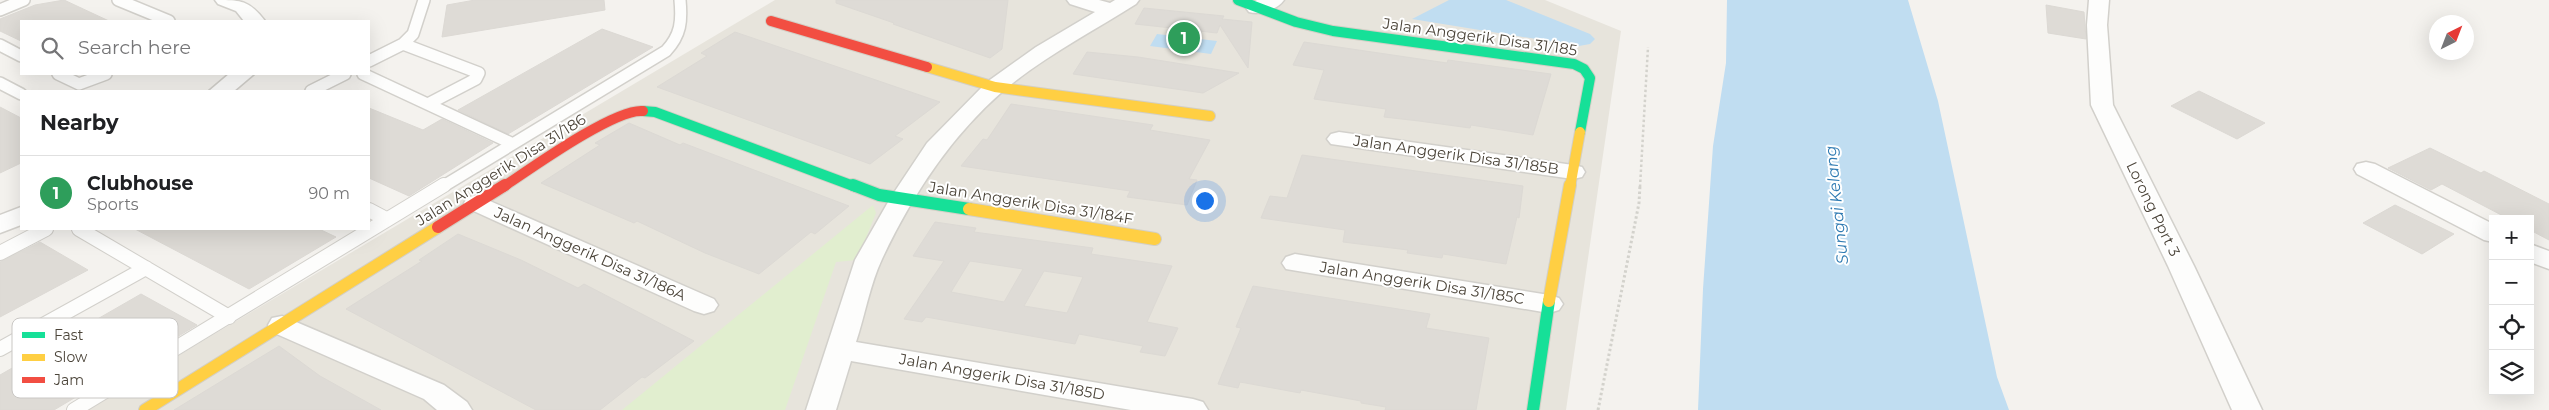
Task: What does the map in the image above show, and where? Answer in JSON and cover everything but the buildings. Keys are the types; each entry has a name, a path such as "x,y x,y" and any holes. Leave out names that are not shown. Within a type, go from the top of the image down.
{"street":[{"path":"225,0 243,7 254,20"},
{"path":"1077,0 1120,5"},
{"name":"Lorong Pprt 3","path":"2099,0 2097,25 2102,105 2181,266 2247,410"},
{"name":"Jalan Anggerik Disa 31/185","path":"1256,3 1333,31 1568,62 1584,68 1590,78 1549,304 1533,410"},
{"path":"821,410 868,260 935,148 995,87 1044,52 1120,5"},
{"path":"772,21 995,87 1210,116"},
{"path":"221,90 241,75"},
{"name":"Jalan Anggerik Disa 31/186","path":"178,390 613,118 623,114 646,110 879,195 904,197"},
{"name":"Jalan Anggerik Disa 31/185B","path":"1339,139 1573,172"},
{"path":"2366,169 2489,232"},
{"name":"Jalan Anggerik Disa 31/184F","path":"904,197 1154,239"},
{"name":"Jalan Anggerik Disa 31/186A","path":"476,204 704,305"},
{"path":"0,225 20,215"},
{"path":"2534,254 2549,261"},
{"name":"Jalan Anggerik Disa 31/185C","path":"1294,263 1549,304"},
{"path":"282,325 434,392 457,410"},
{"name":"Jalan Anggerik Disa 31/185D","path":"840,349 1193,410"},
{"name":"Jalan Anggerik Disa 31/186","path":"145,410 164,398"}],"lane":[{"path":"0,10 24,0"},
{"path":"118,0 167,20"},
{"path":"370,61 403,44 413,34 424,0"},
{"path":"370,228 666,50 676,41 683,25 680,0"},
{"path":"403,44 479,73 476,79 428,104"},
{"path":"0,45 20,55"},
{"path":"60,75 79,84 103,75"},
{"path":"313,90 343,75"},
{"path":"365,75 511,143"},
{"path":"0,83 20,93"},
{"path":"370,210 386,218"},
{"path":"0,253 44,230"},
{"path":"81,230 229,317"},
{"path":"178,348 367,230"},
{"path":"56,318 146,268"},
{"path":"0,349 12,342"},
{"path":"74,410 94,398"}],"path":[{"path":"1598,410 1639,203 1648,47"}],"shaded area":[{"path":"775,0 1545,0 1621,31 1566,410 87,410 107,398 178,398 178,356"}],"green space":[{"path":"873,205 876,213 857,260 836,262 785,410 622,410"}],"water":[{"path":"1449,0 1506,0 1590,34 1595,39 1590,44 1579,46 1412,19"},
{"name":"Sungai Kelang","path":"1727,0 1908,0 1938,101 1997,377 2009,410 1698,410 1703,289 1713,146 1726,63"},
{"path":"1157,34 1217,41 1211,54 1150,46"}],"traffic: fast":[{"path":"1238,0 1296,22 1333,31 1574,64 1584,69 1590,78 1580,132"},
{"path":"643,111 655,112 879,195 969,209"},
{"path":"1533,410 1549,301"}],"traffic: slow":[{"path":"927,67 995,87 1210,116"},
{"path":"1549,301 1580,132"},
{"path":"969,209 1155,239"},
{"path":"178,389 438,227"},
{"path":"145,410 164,398"}],"traffic: jam":[{"path":"771,21 927,67"},
{"path":"438,227 613,118 635,110 643,111"}],"place":[{"name":"Clubhouse","path":"1184,38"}]}
